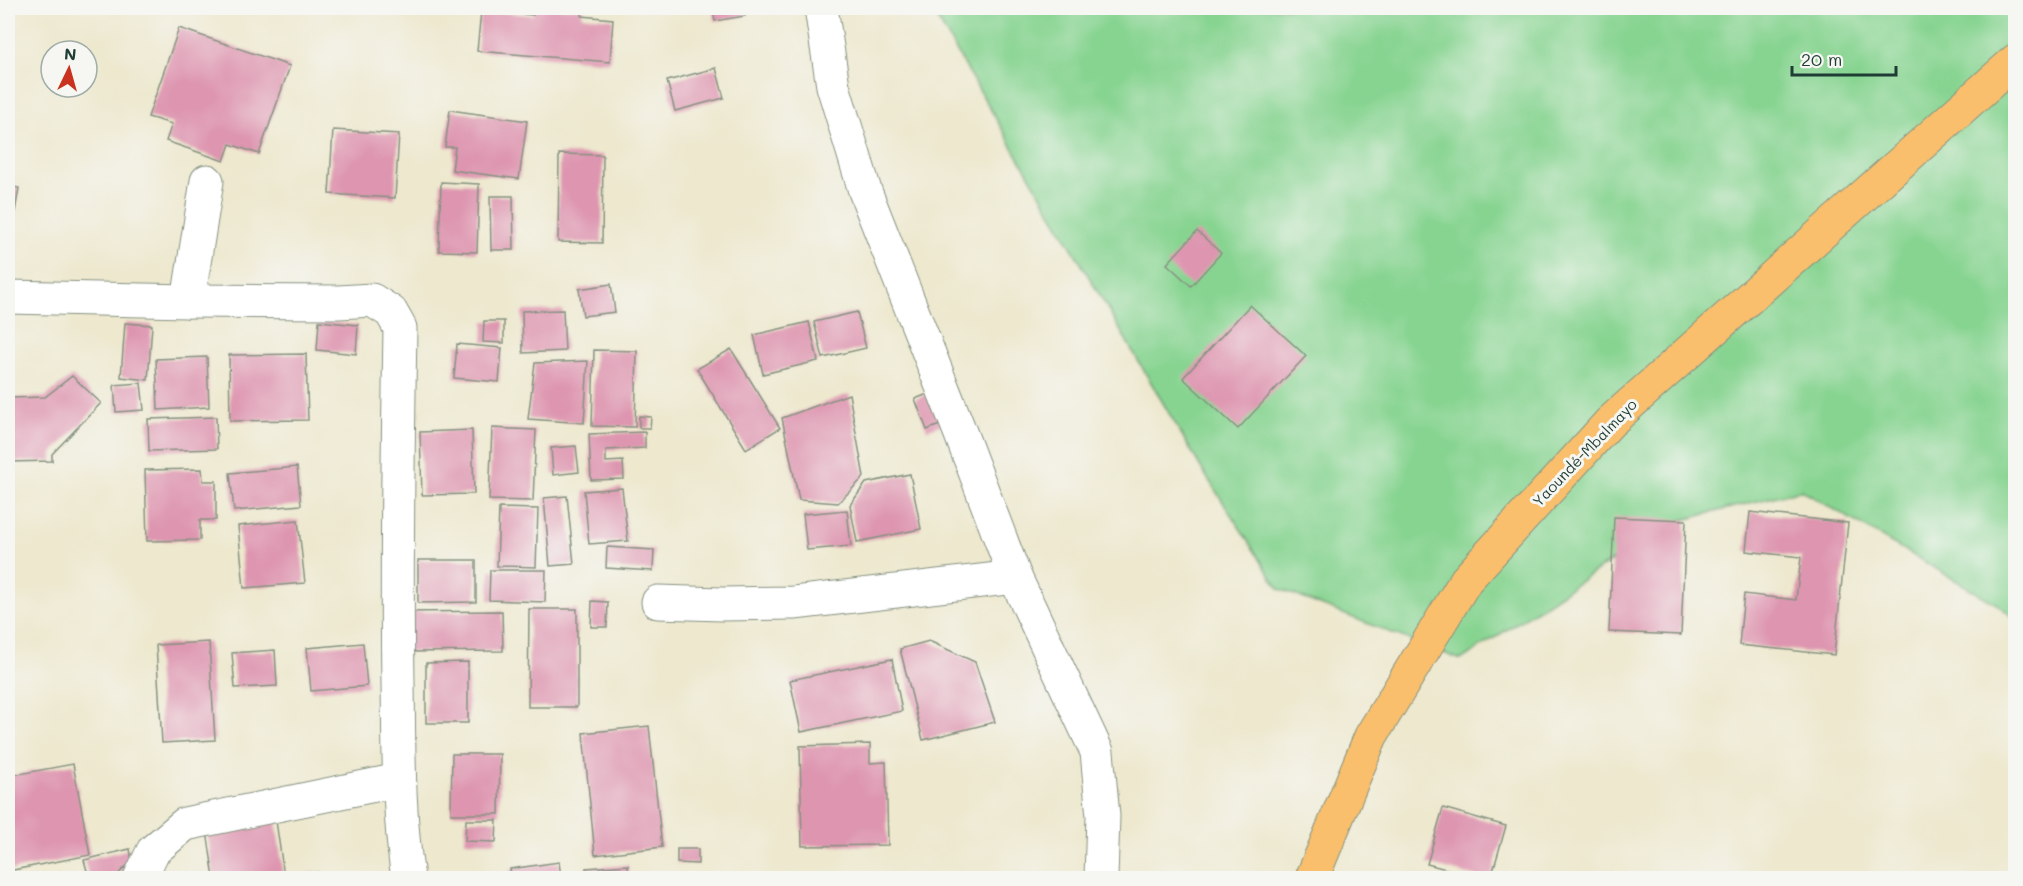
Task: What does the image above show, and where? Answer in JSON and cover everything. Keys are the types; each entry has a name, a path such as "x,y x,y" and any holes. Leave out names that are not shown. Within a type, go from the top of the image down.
{"highway":[{"name":"Yaoundé-Mbalmayo","path":"1312,879 1371,736 1466,580 1610,422 2016,60"}],"street":[{"path":"821,8 833,86 865,191 1015,576 1097,752 1103,816 1101,879"},
{"path":"188,301 207,181"},
{"path":"8,297 188,301 339,302 372,300 391,312 400,328 396,568 399,780 408,879"},
{"path":"658,602 794,603 1015,576"},
{"path":"140,879 153,851 185,824 399,780"}],"green space":[{"path":"931,8 2005,8 2016,24 2015,619 2000,606 1801,490 1667,524 1461,660 1279,589 1203,471"}],"building":[{"path":"534,8 583,8 582,16 613,19 610,62 477,51 481,11 533,15"},
{"path":"712,8 744,8 745,16 715,21"},
{"path":"179,28 290,66 259,154 230,144 224,161 166,141 172,124 148,117"},
{"path":"716,68 724,98 675,111 667,81"},
{"path":"450,110 527,121 519,179 452,170 455,147 445,147"},
{"path":"333,130 399,134 395,198 329,194"},
{"path":"559,154 603,155 602,243 558,242"},
{"path":"441,182 479,184 477,252 439,251"},
{"path":"8,186 19,188 9,247 8,247"},
{"path":"490,196 513,196 514,250 491,250"},
{"path":"1197,231 1221,253 1191,286 1167,264"},
{"path":"611,284 615,312 583,316 579,289"},
{"path":"1250,305 1306,356 1238,429 1183,378"},
{"path":"563,310 565,351 523,353 522,311"},
{"path":"857,312 866,348 823,358 814,322"},
{"path":"319,321 358,325 356,354 317,350"},
{"path":"484,321 504,321 504,343 483,342"},
{"path":"809,322 818,361 763,374 754,335"},
{"path":"125,323 152,325 148,380 121,377"},
{"path":"457,344 502,348 499,382 454,378"},
{"path":"731,349 780,428 746,449 697,369"},
{"path":"594,350 637,351 635,427 592,426"},
{"path":"306,354 308,420 230,421 229,355"},
{"path":"207,357 209,407 158,410 156,359"},
{"path":"588,361 584,423 528,419 535,363"},
{"path":"72,376 101,403 52,454 52,461 8,462 8,398 45,397"},
{"path":"141,383 144,410 116,412 114,385"},
{"path":"933,392 945,423 927,430 915,399"},
{"path":"849,394 864,477 838,503 799,500 782,418"},
{"path":"639,416 651,417 650,428 639,428"},
{"path":"216,417 217,449 149,451 148,419"},
{"path":"492,428 536,430 533,501 489,500"},
{"path":"472,430 474,494 422,495 420,432"},
{"path":"645,432 645,448 606,450 606,462 623,461 624,479 591,480 589,434"},
{"path":"576,446 579,472 553,475 551,448"},
{"path":"297,467 301,505 234,511 230,473"},
{"path":"202,469 203,481 216,481 216,520 200,520 200,540 147,541 145,470"},
{"path":"910,474 921,529 857,542 850,505 866,483"},
{"path":"622,488 628,541 589,544 584,491"},
{"path":"567,496 574,564 550,566 544,498"},
{"path":"499,508 538,509 536,567 497,566"},
{"path":"847,510 851,546 807,550 803,514"},
{"path":"1750,512 1848,523 1834,655 1739,645 1744,594 1796,600 1801,557 1746,551"},
{"path":"1614,517 1686,520 1681,635 1609,632"},
{"path":"298,520 305,583 244,588 238,526"},
{"path":"607,547 654,550 653,571 606,568"},
{"path":"418,560 476,560 476,602 418,603"},
{"path":"490,570 546,570 545,602 489,600"},
{"path":"592,601 608,602 607,627 591,627"},
{"path":"529,609 577,609 577,707 528,707"},
{"path":"502,611 503,651 404,652 403,612"},
{"path":"929,641 975,662 995,722 923,740 900,649"},
{"path":"209,642 215,740 162,743 156,645"},
{"path":"363,643 367,686 311,691 307,648"},
{"path":"275,650 277,686 235,688 232,653"},
{"path":"892,659 902,711 801,732 790,680"},
{"path":"468,662 468,723 426,723 426,663"},
{"path":"649,726 662,847 595,855 583,733"},
{"path":"870,744 870,763 886,762 888,845 802,846 800,746"},
{"path":"452,754 500,754 499,814 451,814"},
{"path":"73,764 90,855 8,871 8,776"},
{"path":"1443,808 1506,826 1491,878 1480,878 1427,864"},
{"path":"466,820 497,820 496,842 465,841"},
{"path":"276,821 284,876 318,872 319,878 214,878 207,831"},
{"path":"130,849 132,861 114,878 89,878 84,860"},
{"path":"677,849 698,849 698,864 677,863"},
{"path":"559,862 561,878 511,878 510,869"},
{"path":"628,865 629,878 586,878 586,868"}]}
